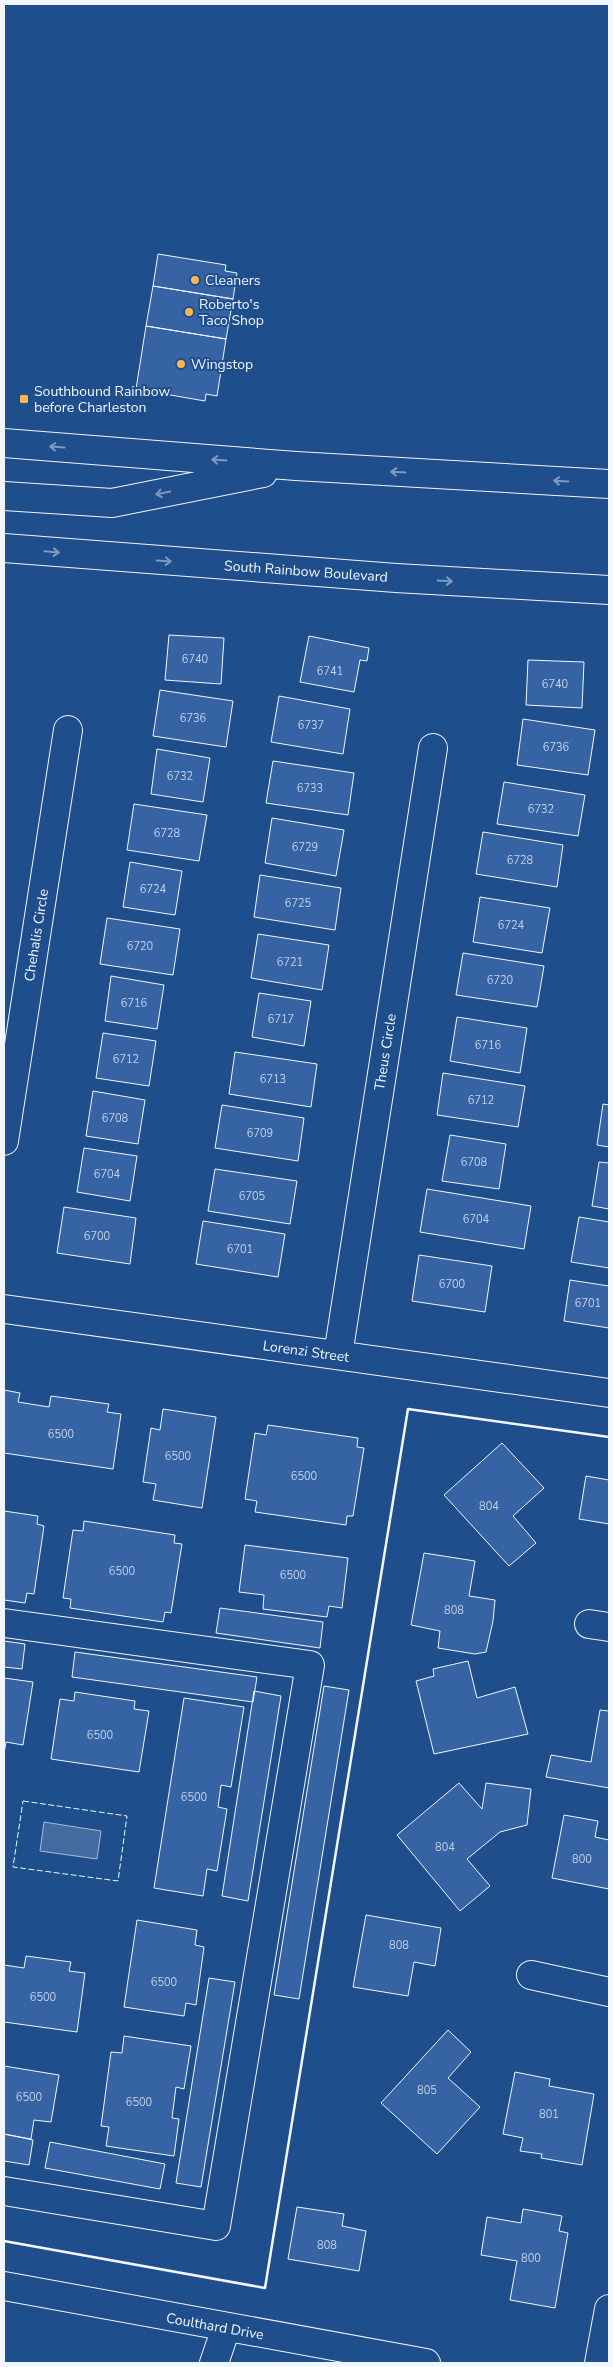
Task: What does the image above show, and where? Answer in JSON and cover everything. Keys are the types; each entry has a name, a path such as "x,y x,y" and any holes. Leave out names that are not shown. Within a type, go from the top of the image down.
{"street":[{"path":"4,443 296,466 609,484"},
{"path":"4,496 112,503 296,466"},
{"name":"South Rainbow Boulevard","path":"4,548 396,578 609,590"},
{"name":"Chehalis Circle","path":"4,1141 68,730"},
{"name":"Theus Circle","path":"338,1355 433,748"},
{"name":"Lorenzi Street","path":"4,1309 609,1393"},
{"path":"4,1623 310,1665 216,2226 4,2191"},
{"path":"531,1975 609,1992"},
{"name":"Coulthard Drive","path":"4,2286 426,2363"},
{"path":"599,2363 609,2310"},
{"path":"214,2363 226,2328"}],"water":[{"path":"44,1822 101,1831 97,1859 40,1851"}],"building":[{"name":"Cleaners","path":"158,254 226,265 225,271 237,273 233,299 153,286"},
{"name":"Roberto's Taco Shop","path":"153,286 233,299 226,339 146,326"},
{"name":"Wingstop","path":"146,326 226,339 217,396 206,394 205,401 136,389"},
{"path":"169,635 224,638 221,684 165,680"},
{"path":"309,636 369,648 367,661 360,660 354,692 300,682"},
{"path":"528,660 584,662 582,708 526,705"},
{"path":"160,690 233,701 226,747 153,736"},
{"path":"279,696 350,709 343,754 271,742"},
{"path":"523,719 595,730 588,775 517,765"},
{"path":"157,749 210,758 203,802 151,794"},
{"path":"273,761 354,773 348,815 266,803"},
{"path":"504,782 585,795 578,836 497,824"},
{"path":"134,804 207,815 199,861 127,850"},
{"path":"272,818 344,830 336,876 265,863"},
{"path":"483,832 563,845 557,887 476,874"},
{"path":"130,862 182,871 175,915 123,907"},
{"path":"260,875 341,888 335,930 254,917"},
{"path":"480,897 550,908 542,953 473,942"},
{"path":"107,918 180,929 173,975 100,964"},
{"path":"258,934 329,945 322,990 251,978"},
{"path":"463,953 544,966 537,1007 456,995"},
{"path":"111,976 164,985 157,1029 105,1021"},
{"path":"259,993 311,1001 304,1046 252,1037"},
{"path":"457,1017 527,1028 520,1073 450,1061"},
{"path":"103,1033 156,1041 149,1086 96,1078"},
{"path":"235,1052 317,1064 311,1107 229,1094"},
{"path":"443,1073 525,1086 518,1127 437,1115"},
{"path":"93,1091 145,1100 138,1144 86,1136"},
{"path":"603,1104 609,1105 609,1147 597,1145"},
{"path":"222,1105 304,1118 298,1161 215,1148"},
{"path":"450,1135 506,1144 499,1189 442,1181"},
{"path":"84,1148 137,1156 130,1201 77,1192"},
{"path":"599,1162 609,1163 609,1209 592,1206"},
{"path":"215,1169 297,1181 290,1224 208,1211"},
{"path":"427,1189 531,1206 524,1249 420,1232"},
{"path":"64,1207 136,1218 130,1264 57,1253"},
{"path":"579,1217 609,1222 609,1268 571,1262"},
{"path":"203,1221 285,1234 278,1277 196,1264"},
{"path":"419,1255 492,1266 485,1312 412,1301"},
{"path":"570,1280 609,1286 609,1328 564,1321"},
{"path":"4,1390 20,1393 18,1402 49,1407 51,1396 109,1404 107,1412 121,1414 113,1469 4,1453"},
{"path":"163,1409 216,1417 202,1508 153,1500 156,1484 143,1482 151,1428 160,1430"},
{"path":"268,1425 358,1438 357,1447 364,1448 353,1516 347,1516 346,1525 255,1512 257,1501 245,1499 255,1433 266,1435"},
{"path":"502,1443 544,1488 513,1516 536,1543 509,1566 444,1495"},
{"path":"586,1476 609,1480 609,1524 579,1519"},
{"path":"4,1511 38,1516 37,1524 44,1526 34,1594 27,1593 25,1603 4,1600"},
{"path":"84,1521 175,1535 174,1543 182,1544 171,1613 165,1612 163,1622 70,1608 71,1599 63,1598 73,1530 83,1531"},
{"path":"245,1545 348,1558 342,1608 329,1606 327,1617 263,1609 264,1595 239,1592"},
{"path":"424,1553 475,1561 469,1596 495,1600 493,1621 486,1652 475,1654 438,1648 440,1631 411,1625"},
{"path":"220,1608 323,1622 320,1648 216,1633"},
{"path":"4,1641 25,1644 22,1669 4,1667"},
{"path":"75,1652 257,1677 253,1702 72,1677"},
{"path":"468,1661 477,1698 515,1687 528,1734 434,1754 416,1681 434,1676 433,1669"},
{"path":"4,1678 33,1682 23,1745 6,1742 4,1753"},
{"path":"324,1686 349,1690 299,1999 274,1995"},
{"path":"254,1691 281,1696 248,1901 222,1896"},
{"path":"75,1692 135,1701 134,1709 149,1711 139,1772 51,1759 60,1699 74,1701"},
{"path":"184,1698 244,1707 231,1787 221,1785 218,1807 227,1809 217,1871 207,1869 203,1896 154,1888"},
{"path":"600,1710 609,1711 609,1788 546,1777 551,1755 591,1762"},
{"path":"459,1783 482,1809 486,1783 531,1789 527,1825 500,1832 467,1859 490,1886 460,1911 397,1835"},
{"path":"564,1815 598,1821 595,1837 609,1840 609,1889 552,1878"},
{"path":"366,1915 441,1928 435,1966 414,1962 408,1996 353,1987"},
{"path":"137,1920 197,1930 195,1945 204,1947 196,2005 186,2003 184,2016 124,2007"},
{"path":"26,1956 71,1962 69,1971 85,1973 77,2032 4,2022 4,1965 24,1968"},
{"path":"209,1978 235,1982 201,2187 176,2183"},
{"path":"448,2030 471,2052 448,2078 480,2107 437,2154 381,2103"},
{"path":"124,2036 191,2046 184,2089 176,2087 172,2118 179,2119 174,2156 106,2146 109,2127 101,2126 111,2052 122,2053"},
{"path":"4,2066 59,2075 51,2122 34,2120 31,2139 4,2134"},
{"path":"515,2072 550,2079 549,2086 594,2094 582,2165 541,2158 542,2154 520,2151 523,2138 503,2134"},
{"path":"4,2134 33,2140 29,2165 4,2161"},
{"path":"50,2142 165,2164 160,2189 45,2168"},
{"path":"297,2207 344,2214 342,2226 366,2231 359,2271 288,2259"},
{"path":"523,2209 562,2216 559,2231 568,2233 555,2308 510,2300 517,2261 481,2255 487,2217 521,2223"}],"fence":[{"path":"23,1801 127,1816 118,1881 13,1867 23,1801"}],"wall":[{"path":"4,2241 265,2288 408,1409 609,1437"}],"place":[{"name":"Cleaners","path":"195,280"},
{"name":"Roberto's Taco Shop","path":"189,312"},
{"name":"Wingstop","path":"181,364"},
{"name":"Southbound Rainbow before Charleston","path":"24,399"}]}
